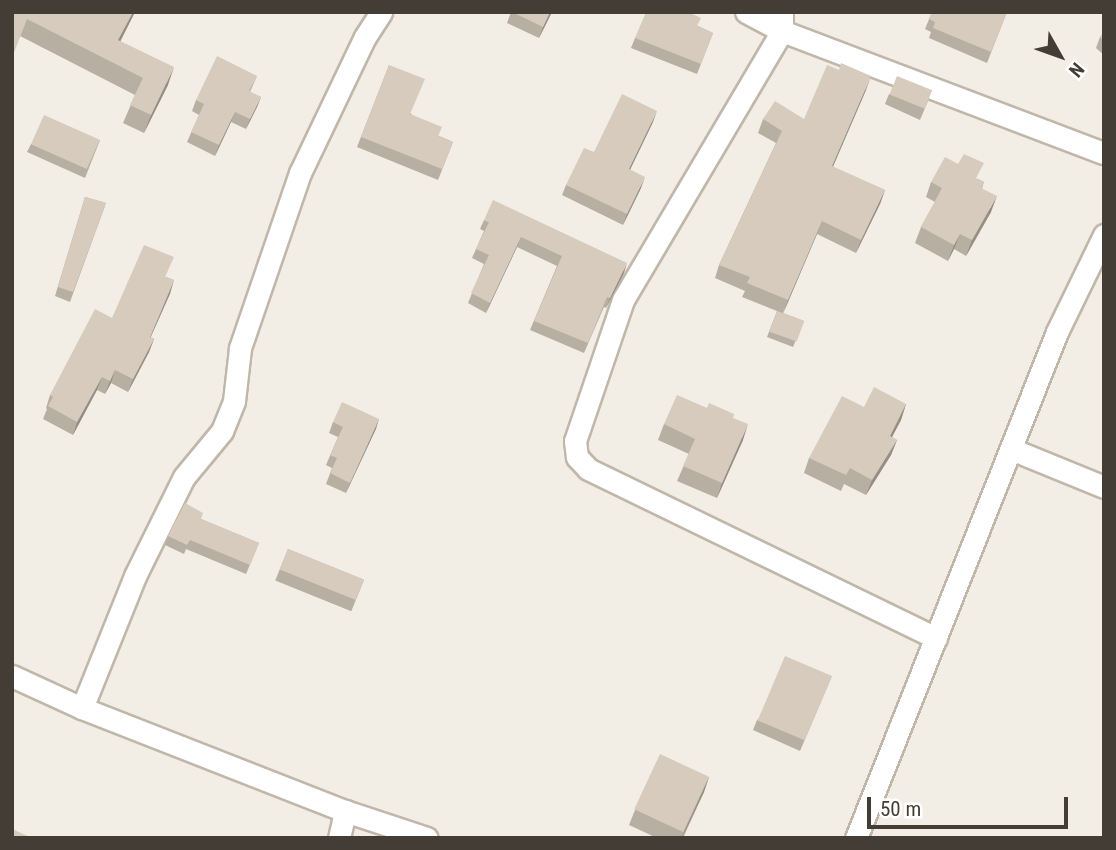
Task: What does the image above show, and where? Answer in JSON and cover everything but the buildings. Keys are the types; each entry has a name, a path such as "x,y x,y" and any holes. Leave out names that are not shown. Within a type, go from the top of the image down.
{"street":[{"path":"82,708 135,576 184,477 222,432 234,401 240,348 300,173 365,37 381,12"},
{"path":"746,12 782,22 1104,153"},
{"path":"782,22 623,300 575,440 577,457 588,469 936,638"},
{"path":"856,838 1057,331 1104,235"},
{"path":"1011,449 1104,487"},
{"path":"12,676 82,708 345,811 427,838"},
{"path":"338,838 345,811"}]}
